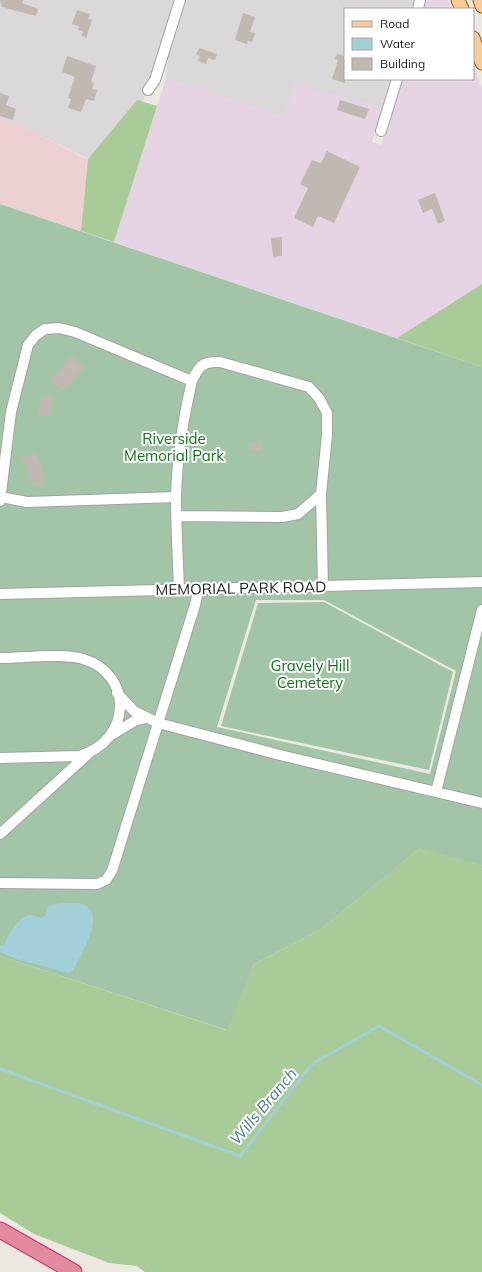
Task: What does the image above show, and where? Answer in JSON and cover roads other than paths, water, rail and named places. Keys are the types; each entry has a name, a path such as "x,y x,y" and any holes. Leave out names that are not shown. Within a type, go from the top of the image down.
{"highway":[{"path":"0,1230 74,1272"}],"main road":[{"path":"480,0 482,6"},
{"path":"477,40 482,63"}],"street":[{"path":"148,90 155,80 180,0"},
{"path":"381,130 397,80"},
{"path":"176,498 27,502 0,499 11,412 21,370 28,345 36,335 45,329 59,328 75,332 192,381"},
{"path":"179,589 176,498 179,455 185,412 192,381 201,365 209,361 214,361 308,387 319,398 327,413 327,435 321,494 323,586"},
{"path":"177,516 282,518 298,514 321,494"},
{"name":"MEMORIAL PARK ROAD","path":"0,594 482,582"},
{"path":"0,883 97,884 106,880 112,871 195,605 197,596 195,589"},
{"path":"436,792 482,610"},
{"path":"0,658 73,657 83,659 100,668 109,677 117,693 134,711 145,718 158,723 280,755 482,803"},
{"path":"113,734 118,724 120,712 117,693"},
{"path":"0,834 113,734 136,720 145,718"},
{"path":"0,758 79,756 90,753"}],"water":[{"path":"66,903 82,904 89,909 93,916 93,925 86,944 74,969 70,973 19,960 0,952 0,945 5,944 11,932 25,916 33,915 41,918 45,916 48,905"}],"waterway":[{"name":"Wills Branch","path":"0,1069 240,1156 312,1064 379,1026 482,1085"}],"park label":[{"name":"Riverside Memorial Park","path":"174,446"},
{"name":"Gravely Hill Cemetery","path":"310,674"}]}
